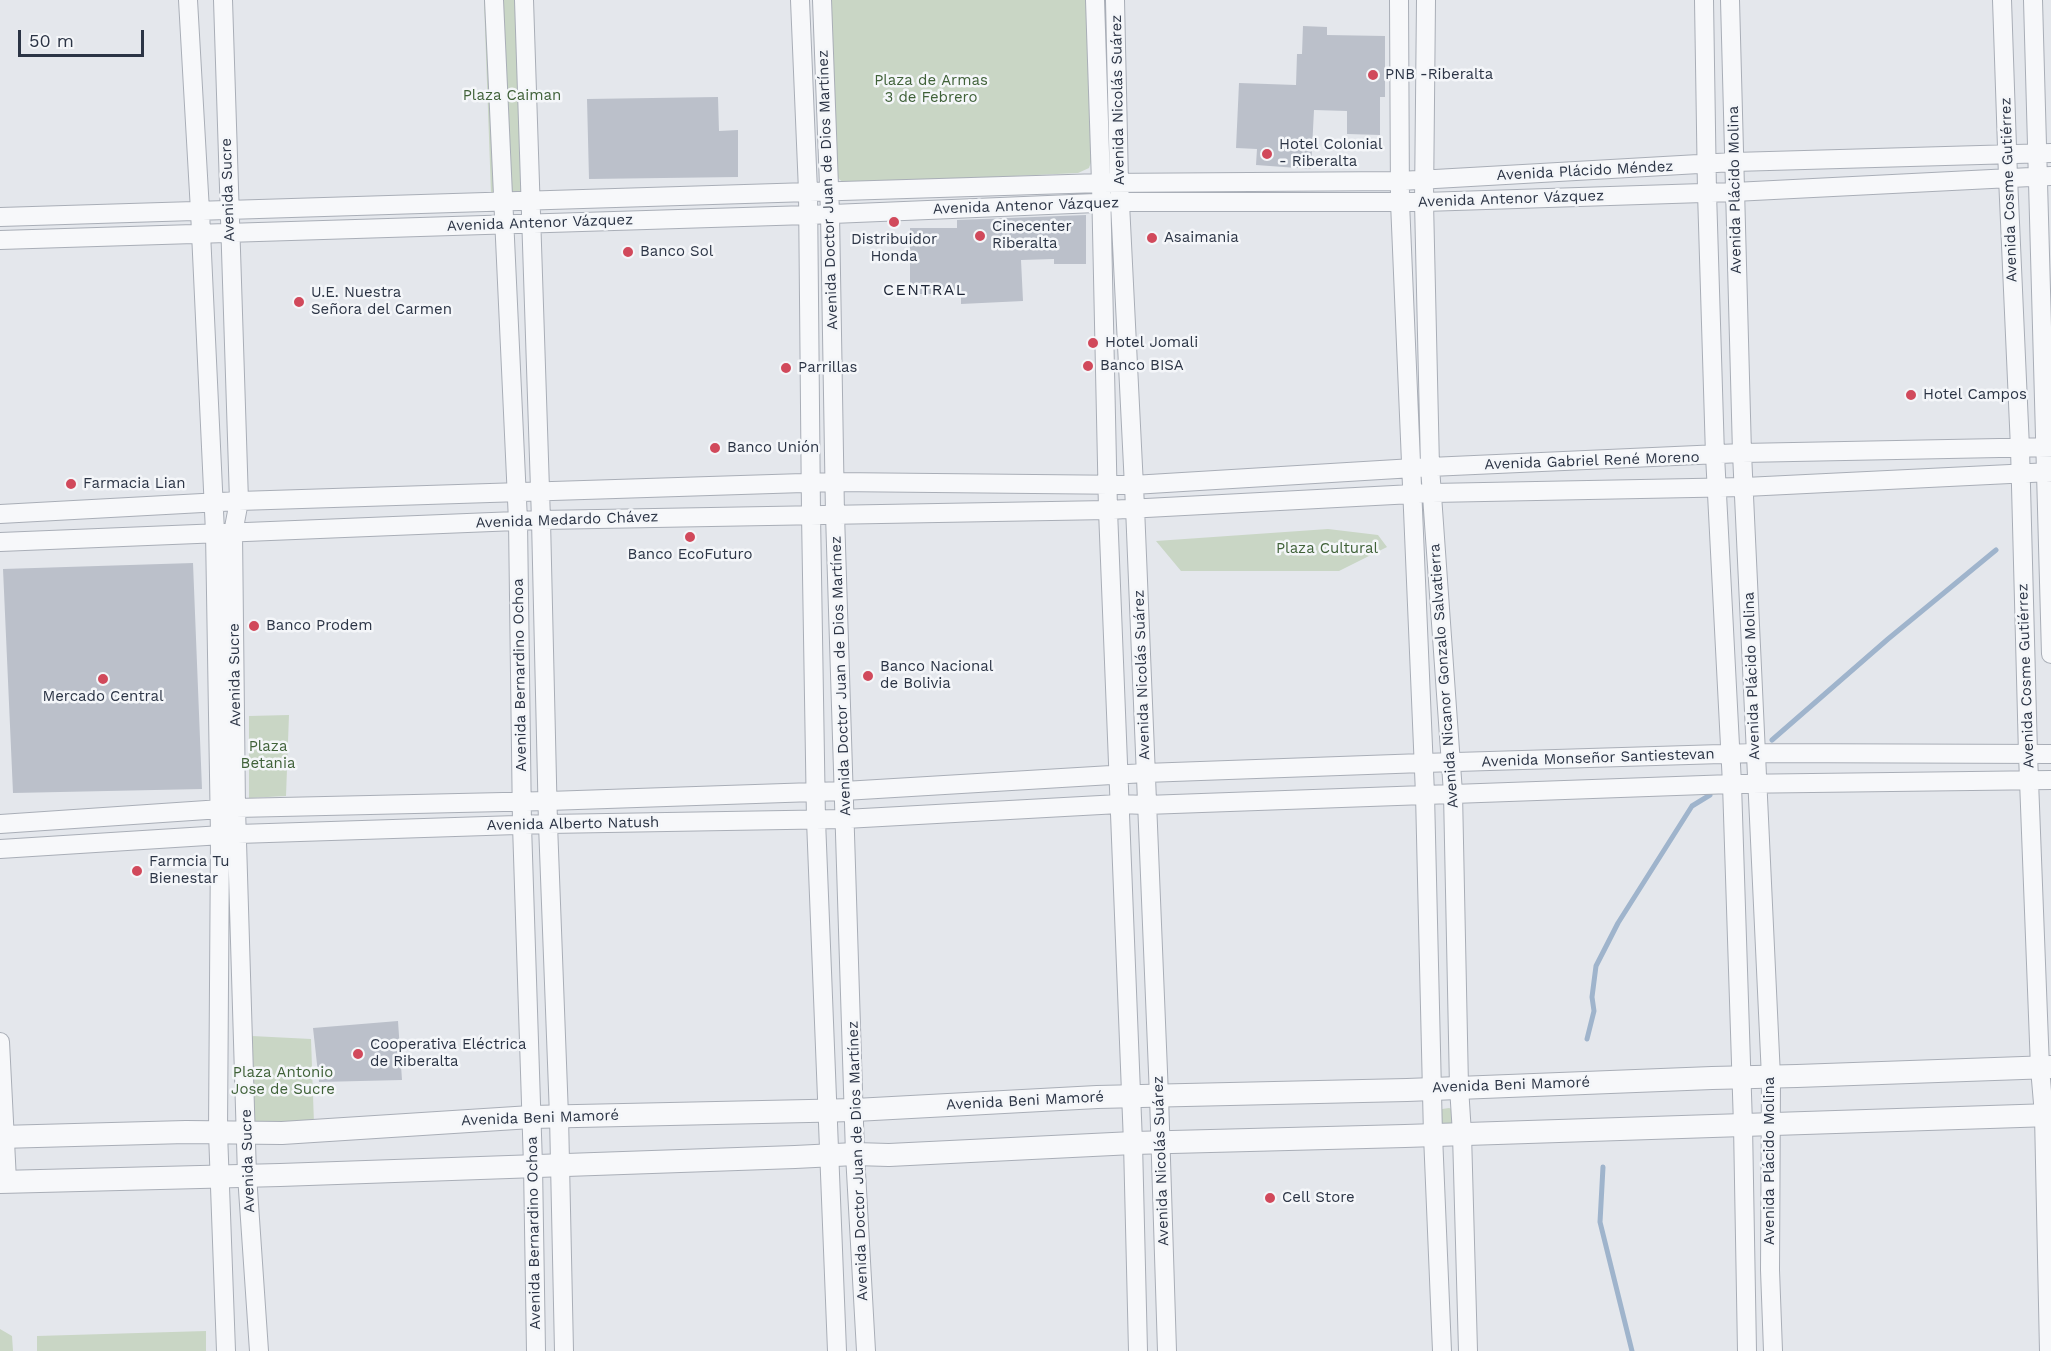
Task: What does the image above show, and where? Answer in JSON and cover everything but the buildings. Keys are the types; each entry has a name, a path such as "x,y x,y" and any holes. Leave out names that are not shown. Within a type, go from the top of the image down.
{"street":[{"name":"Avenida Sucre","path":"188,0 213,502 224,533 229,835 259,1351"},
{"name":"Avenida Sucre","path":"223,0 239,501 224,533"},
{"name":"Avenida Bernardino Ochoa","path":"494,0 518,521 522,825 533,1165 536,1351"},
{"name":"Avenida Bernardino Ochoa","path":"524,0 541,520 548,824 559,1116 564,1351"},
{"name":"Avenida Doctor Juan de Dios Martínez","path":"800,0 808,191 816,820 837,1351"},
{"name":"Avenida Doctor Juan de Dios Martínez","path":"822,0 830,213 835,514 855,1154 866,1351"},
{"name":"Avenida Nicolás Suárez","path":"1095,0 1110,183 1120,202 1135,507 1167,1351"},
{"name":"Avenida Nicolás Suárez","path":"1115,0 1110,183 1101,203 1107,484 1133,1143 1138,1351"},
{"name":"Avenida Nicanor Gonzalo Salvatierra","path":"1400,0 1400,202 1425,794 1433,1135 1442,1351"},
{"name":"Avenida Nicanor Gonzalo Salvatierra","path":"1426,0 1424,202 1430,467 1453,793 1459,1087 1468,1351"},
{"name":"Avenida Plácido Molina","path":"1704,0 1706,164 1715,455 1732,783 1743,1125 1747,1351"},
{"name":"Avenida Plácido Molina","path":"1730,0 1742,453 1771,1077 1770,1270 1773,1351"},
{"name":"Avenida Cosme Gutiérrez","path":"2002,0 2021,473 2028,754 2048,1115 2049,1351"},
{"name":"Avenida Cosme Gutiérrez","path":"2033,0 2044,154 2051,654"},
{"name":"Avenida Plácido Méndez","path":"1110,183 1400,181 1734,162 2044,154"},
{"name":"Avenida Antenor Vázquez","path":"0,240 808,215 1120,202 1424,202 1734,192 2044,176"},
{"name":"Avenida Antenor Vázquez","path":"0,217 1110,183"},
{"name":"Avenida Gabriel René Moreno","path":"1133,485 1411,470 1430,467 1742,453 2048,447"},
{"name":"Avenida Gabriel René Moreno","path":"1135,507 1413,495 1432,492 1745,487 2048,472"},
{"name":"Avenida Medardo Chávez","path":"0,514 239,501 835,482 1133,485"},
{"name":"Avenida Medardo Chávez","path":"0,542 541,520 1108,510 1135,507"},
{"name":"Avenida Monseñor Santiestevan","path":"1145,774 1755,753 2051,754"},
{"name":"Avenida Alberto Natush","path":"0,824 228,809 844,791 1145,774"},
{"name":"Avenida Monseñor Santiestevan","path":"1146,805 1732,783 2051,780"},
{"name":"Avenida Alberto Natush","path":"0,849 229,835 548,824 816,820 1119,804 1146,805"},
{"name":"Avenida Sucre","path":"226,1351 218,1132 229,835"},
{"path":"0,1042 3,1181 218,1176 855,1154 889,1155 1160,1142 2048,1115"},
{"name":"Avenida Beni Mamoré","path":"2,1137 218,1132 282,1133 531,1117 855,1110 1159,1096 2046,1068"}],"green space":[{"name":"Plaza Caiman","path":"484,0 532,0 539,191 491,193"},
{"name":"Plaza de Armas 3 de Febrero","path":"830,0 1087,0 1093,156 1089,168 1078,173 846,184 836,175"},
{"name":"Plaza Cultural","path":"1328,529 1378,535 1387,547 1339,571 1181,571 1156,541"},
{"name":"Plaza Betania","path":"289,715 286,796 249,798 249,716"},
{"name":"Plaza Antonio Jose de Sucre","path":"252,1036 311,1039 314,1124 253,1125"},
{"path":"1452,1109 1457,1121 1443,1128 1437,1113"},
{"path":"0,1329 12,1336 13,1351 0,1351"},
{"path":"206,1331 206,1351 37,1351 37,1336"}],"waterway":[{"path":"1772,740 1888,639 1996,550"},
{"path":"1587,1039 1594,1011 1592,997 1596,966 1618,923 1692,806 1710,795"},
{"path":"1603,1167 1600,1222 1632,1351"}],"place":[{"name":"PNB -Riberalta","path":"1373,75"},
{"name":"Hotel Colonial - Riberalta","path":"1267,154"},
{"name":"Distribuidor Honda","path":"894,222"},
{"name":"Cinecenter Riberalta","path":"980,236"},
{"name":"Asaimania","path":"1152,238"},
{"name":"Banco Sol","path":"628,252"},
{"name":"U.E. Nuestra Señora del Carmen","path":"299,302"},
{"name":"Hotel Jomali","path":"1093,343"},
{"name":"Banco BISA","path":"1088,366"},
{"name":"Parrillas","path":"786,368"},
{"name":"Hotel Campos","path":"1911,395"},
{"name":"Banco Unión","path":"715,448"},
{"name":"Farmacia Lian","path":"71,484"},
{"name":"Banco EcoFuturo","path":"690,537"},
{"name":"Banco Prodem","path":"254,626"},
{"name":"Banco Nacional de Bolivia","path":"868,676"},
{"name":"Mercado Central","path":"103,679"},
{"name":"Farmcia Tu Bienestar","path":"137,871"},
{"name":"Cooperativa Eléctrica de Riberalta","path":"358,1054"},
{"name":"Cell Store","path":"1270,1198"}],"district":[{"name":"CENTRAL","path":"925,290"}]}
